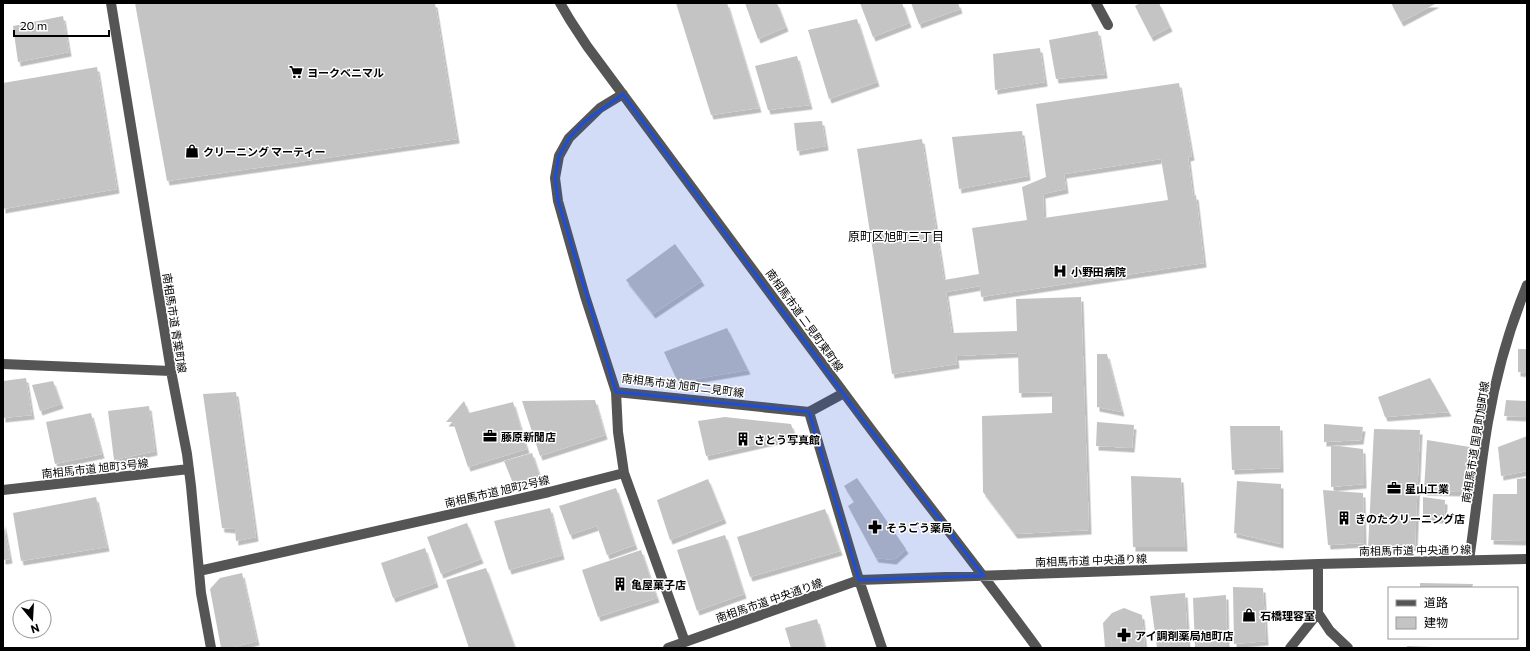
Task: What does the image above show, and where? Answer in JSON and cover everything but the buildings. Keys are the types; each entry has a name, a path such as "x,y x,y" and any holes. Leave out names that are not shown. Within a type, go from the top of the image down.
{"street":[{"name":"南相馬市道 青葉町線","path":"111,3 171,371 189,469 201,593 211,648"},
{"name":"南相馬市道 二見町東町線","path":"560,3 574,27 844,393 1037,648"},
{"path":"1096,3 1108,25"},
{"name":"南相馬市道 旭町二見町線","path":"623,94 600,108 569,138 559,156 555,178 560,208 616,392 809,412"},
{"name":"南相馬市道 国見町旭町線","path":"1469,560 1488,422 1496,381 1506,341 1527,284"},
{"path":"3,364 171,371"},
{"path":"616,392 618,432 624,473 685,642"},
{"path":"844,393 809,412 859,580 882,648"},
{"name":"南相馬市道 旭町3号線","path":"3,490 189,469"},
{"name":"南相馬市道 旭町2号線","path":"199,571 549,492 624,473"},
{"name":"南相馬市道 中央通り線","path":"668,648 859,580 1318,564 1527,559"},
{"path":"1318,564 1318,612 1330,632 1348,648"},
{"path":"1290,648 1318,612"}],"highlighted area":[{"path":"623,94 860,416 984,576 859,580 809,412 616,392 558,201 555,178 559,156 569,138 584,122"}],"place":[{"name":"ヨークベニマル","path":"296,72"},
{"name":"クリーニング マーティー","path":"192,151"},
{"name":"小野田病院","path":"1060,271"},
{"name":"藤原新聞店","path":"490,436"},
{"name":"さとう写真館","path":"743,439"},
{"name":"星山工業","path":"1394,488"},
{"name":"きのたクリーニング店","path":"1344,518"},
{"name":"そうごう薬局","path":"875,527"},
{"name":"亀屋菓子店","path":"620,584"},
{"name":"石橋理容室","path":"1249,615"},
{"name":"アイ調剤薬局旭町店","path":"1124,635"}],"district":[{"name":"原町区旭町三丁目","path":"896,236"}]}
